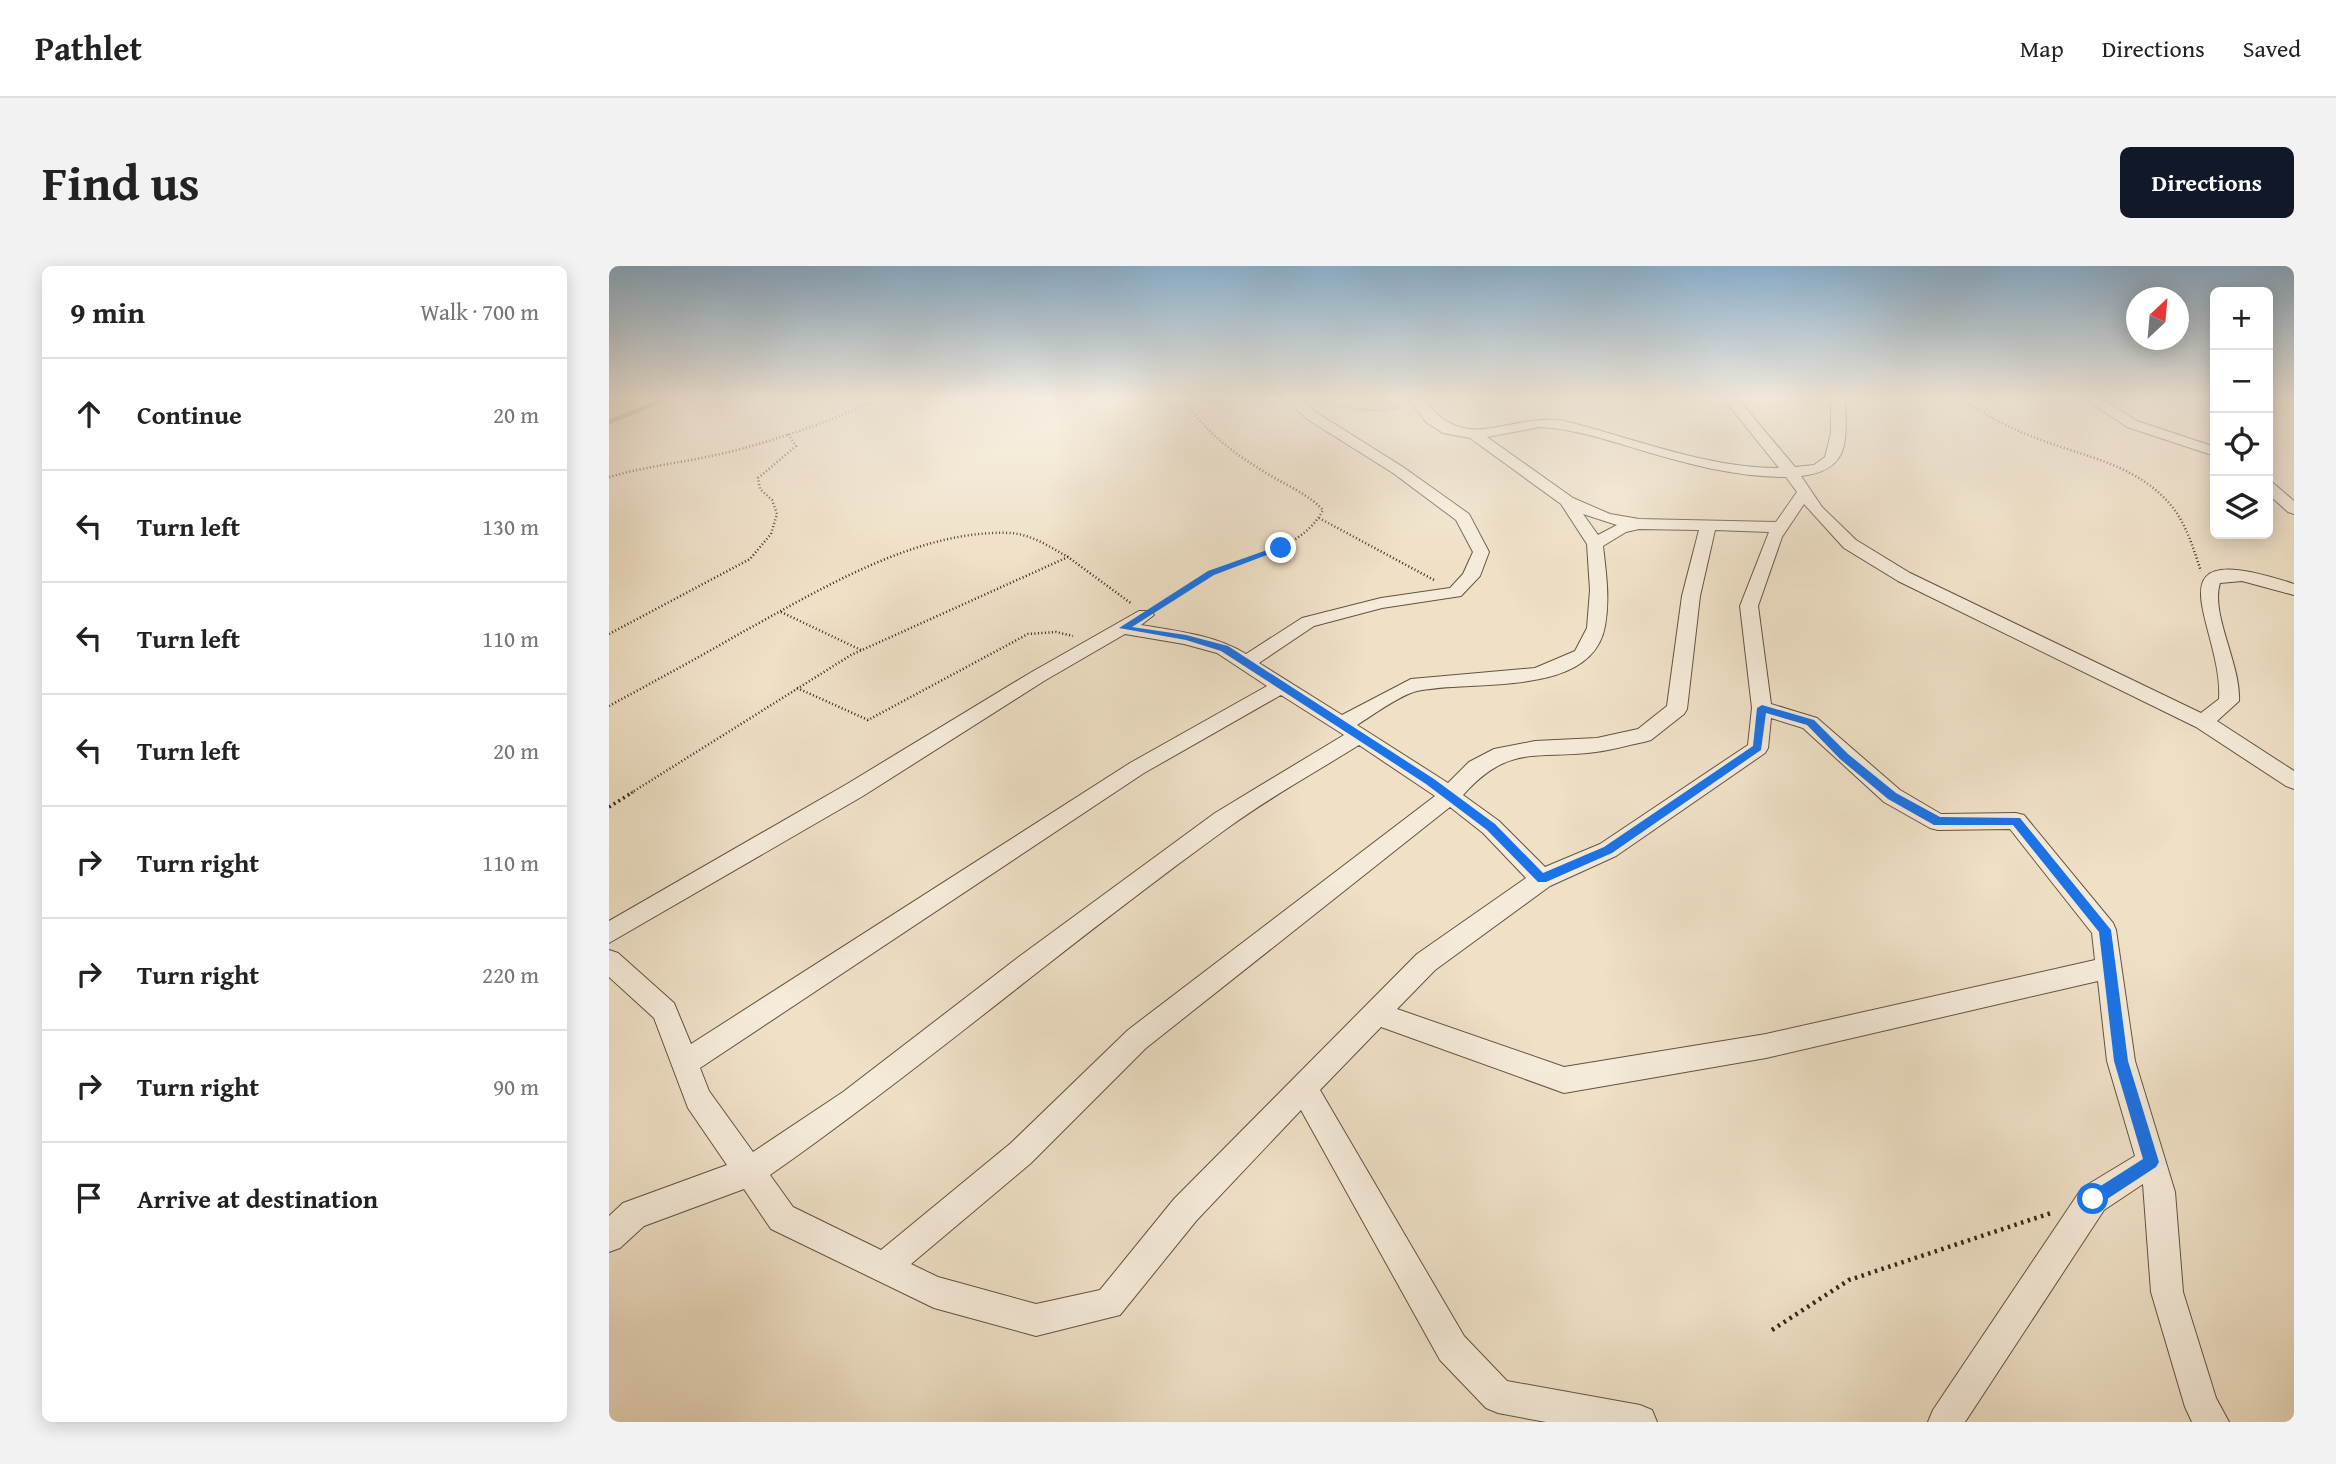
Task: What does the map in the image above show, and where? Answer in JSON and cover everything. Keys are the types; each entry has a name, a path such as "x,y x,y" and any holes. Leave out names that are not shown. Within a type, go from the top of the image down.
{"street":[{"path":"1246,663 1308,622 1381,603 1455,592 1471,576 1481,552 1463,517 1430,491 1369,452"},
{"path":"1499,452 1567,501 1606,518 1639,524 1781,527"},
{"path":"1668,452 1731,470 1798,482"},
{"path":"1774,452 1816,510 1850,544 1904,577 2203,722 2294,781"},
{"path":"609,961 665,1011 698,1099 782,1218 934,1292 1036,1320 1109,1304 1185,1210 1426,962 1542,879 1608,850 1758,748 1762,708 1749,606 1774,537 1781,527 1798,482 1809,470 1827,464 1833,452"},
{"path":"2273,490 2294,509"},
{"path":"609,1237 634,1214 749,1172 853,1101 1029,964 1223,819 1411,685 1538,674 1582,655 1596,628 1599,590 1595,544 1567,501"},
{"path":"1595,544 1620,529 1639,524"},
{"path":"884,1267 1021,1153 1137,1039 1396,839 1449,796 1476,767 1501,754 1535,748 1597,745 1644,735 1677,709 1691,596 1707,525"},
{"path":"2203,722 2229,701 2230,683 2214,625 2209,593 2215,578 2225,575 2252,578 2294,590"},
{"path":"609,933 855,790 1145,615"},
{"path":"1123,628 1186,638 1224,649 1449,796 1491,827 1542,879"},
{"path":"684,1063 1126,775 1282,686"},
{"path":"1762,708 1811,723 1844,756 1892,796 1938,822 2016,821 2105,930 2121,1061 2160,1192 2167,1292 2203,1407 2212,1422"},
{"path":"1375,1013 1564,1080 1766,1046 2109,968"},
{"path":"1303,1086 1452,1349 1498,1396 1640,1422"},
{"path":"1945,1422 2093,1199 2151,1162"}],"path":[{"path":"609,477 649,466 725,452"},
{"path":"609,634 750,559 771,534 777,514 772,500 757,483 758,478 789,452"},
{"path":"609,706 883,559 963,537 1011,533 1036,539 1111,586 1145,615 1211,573 1281,548 1314,527 1323,510 1316,501 1288,486 1238,452"},
{"path":"2075,452 2132,472 2151,485 2171,505 2189,536 2209,593"},
{"path":"1319,518 1455,592"},
{"path":"609,807 861,650 1068,557"},
{"path":"781,612 861,650"},
{"path":"797,688 868,720 1028,634 1056,632 1098,643"},
{"path":"1772,1329 1849,1280 2093,1199"}],"route":[{"path":"1281,548 1211,573 1123,628 1186,638 1224,649 1430,781 1491,827 1542,879 1608,850 1758,748 1762,708 1811,723 1844,756 1892,796 1938,822 2016,821 2105,930 2121,1061 2151,1162 2093,1199"}]}
